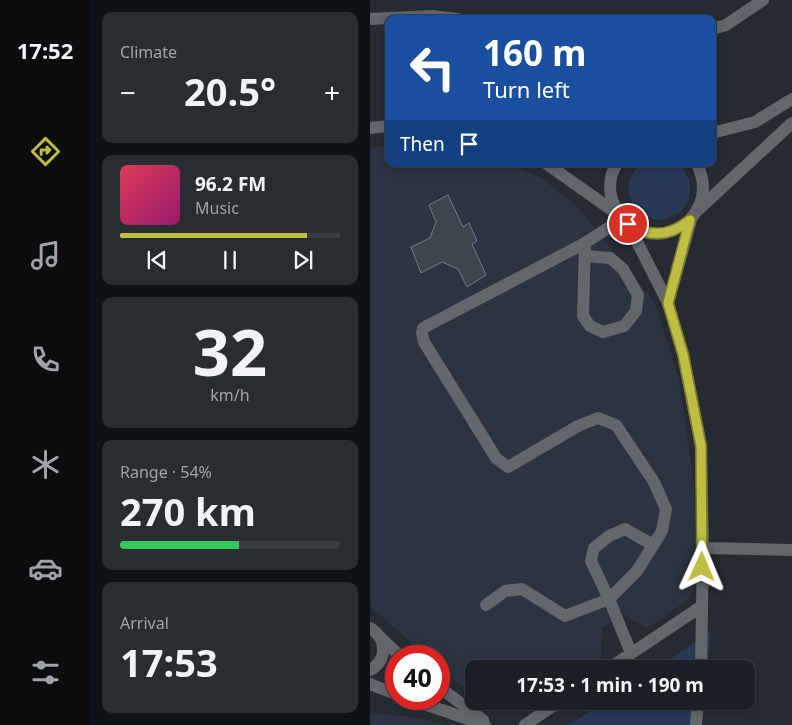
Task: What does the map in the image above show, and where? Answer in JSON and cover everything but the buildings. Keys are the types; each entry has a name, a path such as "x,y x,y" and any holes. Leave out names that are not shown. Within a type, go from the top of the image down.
{"street":[{"path":"716,28 726,25 763,0"},
{"path":"370,19 385,18"},
{"path":"716,132 755,122 792,99"},
{"path":"551,167 638,230 660,234 682,227 792,123"},
{"path":"370,128 385,126"},
{"path":"616,167 610,182 611,199 668,303 683,354 701,446 703,548 701,660"},
{"path":"668,303 694,215 702,199 703,186 698,167"},
{"path":"486,605 505,591 522,589 566,616 609,599 637,571 662,532 666,509 654,482 616,425 598,418 578,426 508,467 496,458 424,342 423,328 585,243 623,219"},
{"path":"585,243 584,316 590,326 603,332 624,326 636,311 638,296 626,276 610,258 585,256"},
{"path":"631,653 609,599 591,562 594,548 609,536 625,529 653,545"},
{"path":"703,548 792,550"},
{"path":"621,660 702,606"},
{"path":"373,630 389,645"},
{"path":"370,670 379,663 383,656 384,648 373,630"},
{"path":"370,684 385,690"},
{"path":"450,695 489,725"},
{"path":"442,710 485,725"},
{"path":"525,725 547,710"},
{"path":"696,725 697,710"}],"shaded area":[{"path":"385,147 385,167 514,167 540,177 577,206 655,303 679,379 694,484 697,581 687,601 647,628 624,615 602,628 600,660 465,660 465,689 450,676 450,645 414,645 370,606 370,149"},
{"path":"639,167 681,167 690,182 690,193 687,203 679,213 666,219 654,219 643,214 635,207 630,196 629,185 632,174"},
{"path":"711,632 708,660 669,660"},
{"path":"592,710 702,710 700,725 569,725"},
{"path":"370,713 412,717 448,725 370,725"}],"route":[{"path":"628,224 638,230 660,234 682,227 690,220 668,303 683,354 701,446 703,490 702,567"}]}
